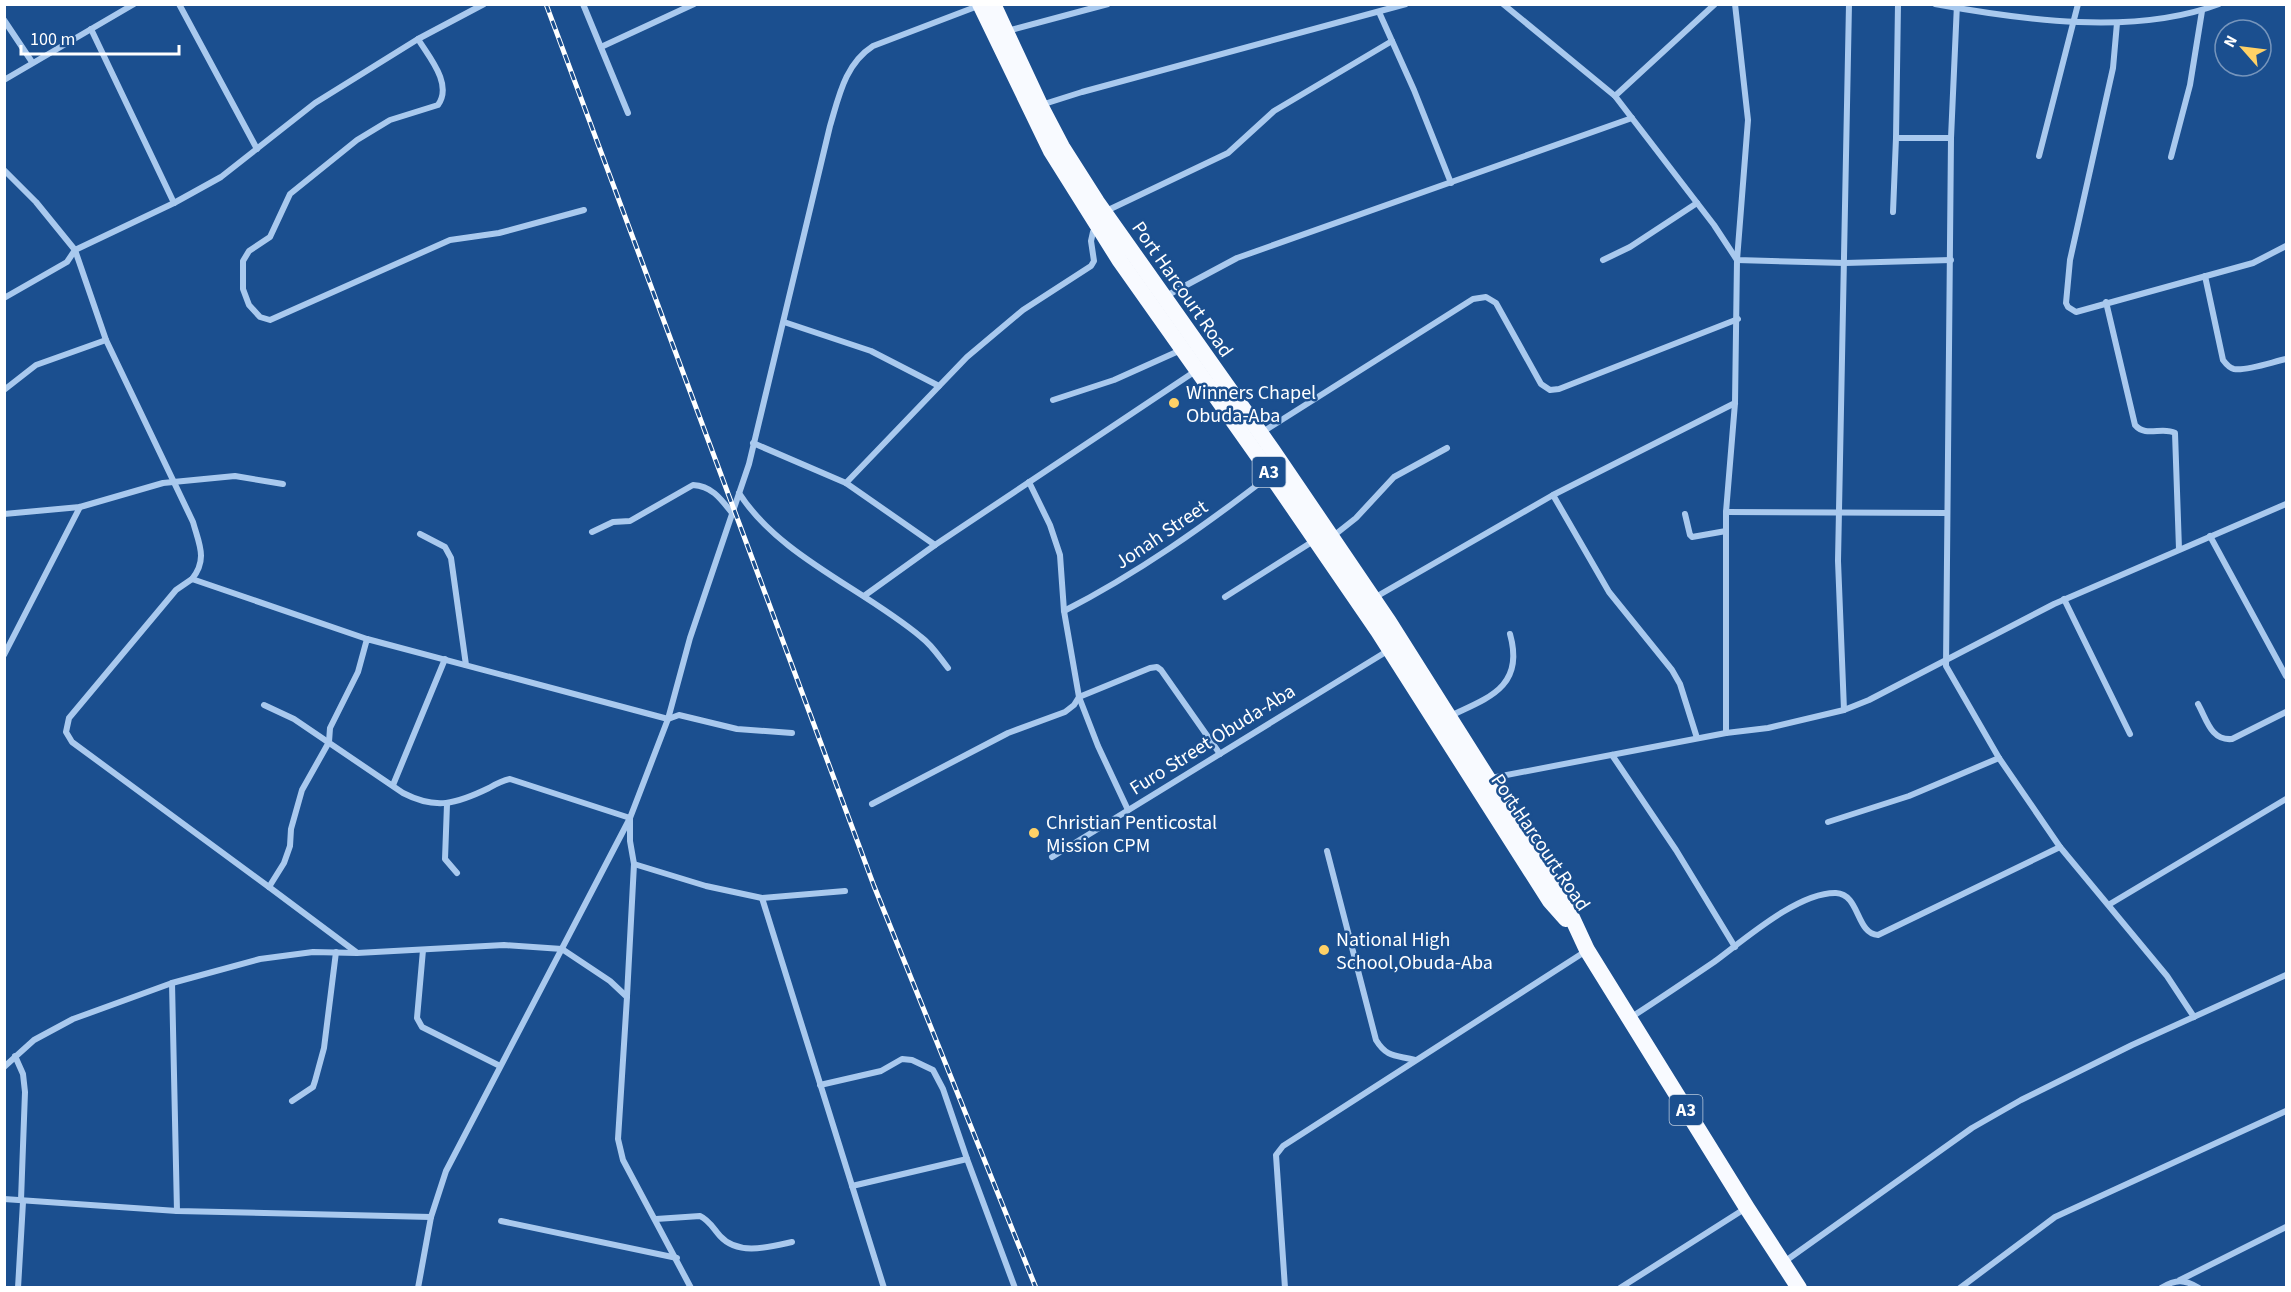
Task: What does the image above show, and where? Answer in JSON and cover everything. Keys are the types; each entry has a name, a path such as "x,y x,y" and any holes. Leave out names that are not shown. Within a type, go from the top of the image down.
{"highway":[{"name":"Port Harcourt Road","path":"993,4 1006,31 1016,67 1051,151 1163,298 1260,434 1389,649 1550,901 1576,931"},
{"name":"Port Harcourt Road","path":"980,5 1040,105 1102,220 1182,349 1271,475 1374,598 1562,896 1576,931"},
{"name":"A3","path":"1576,931 1747,1208 1799,1287"}],"street":[{"path":"4,80 134,4"},
{"path":"179,4 257,149"},
{"path":"4,298 67,262 75,250 174,203 221,177 315,104 418,39 484,4"},
{"path":"583,4 628,113"},
{"path":"601,47 694,4"},
{"path":"1006,31 1108,4"},
{"path":"1040,105 1406,4"},
{"path":"1503,4 1615,96 1697,203 1737,260"},
{"path":"1615,96 1715,4"},
{"path":"1726,733 1726,512 1735,403 1738,319 1737,260 1748,120 1736,4"},
{"path":"1844,710 1838,561 1849,4"},
{"path":"1893,212 1898,4"},
{"path":"1935,4 2074,22 2117,23 2202,11 2219,4"},
{"path":"2039,156 2078,4"},
{"path":"418,1287 430,1217 446,1171 630,818 668,719 690,638 739,493 753,443 830,126 845,77 862,53 873,46 980,5"},
{"path":"1956,6 1951,138 1945,660 1948,672 1999,758 2060,847 2110,904 2167,976 2194,1017"},
{"path":"2171,157 2190,86 2202,11"},
{"path":"1379,12 1414,90 1451,183"},
{"path":"4,20 33,62"},
{"path":"2117,23 2113,68 2070,260 2066,303 2071,310 2076,312 2253,263 2286,246"},
{"path":"91,29 174,203"},
{"path":"418,39 441,79 444,90 443,98 438,105 390,120 357,140 290,194 274,232 249,251 243,261 243,289 249,305 260,316 270,320 450,240 499,233 584,210"},
{"path":"846,483 967,357 1023,310 1091,266 1094,261 1091,241 1093,232 1102,220 1228,153 1274,111 1392,41"},
{"path":"1163,298 1237,258 1632,118"},
{"path":"1896,138 1951,138"},
{"path":"4,170 36,202 75,250 106,340 193,522 201,554 201,564 192,579 176,590 106,671 69,718 66,732 72,742 357,953"},
{"path":"1603,260 1630,248 1697,203"},
{"path":"1737,260 1845,263 1951,260"},
{"path":"2205,276 2223,360 2228,366 2232,369 2243,369 2286,359"},
{"path":"1260,434 1473,299 1486,297 1496,303 1541,384 1550,390 1559,389 1738,319"},
{"path":"2106,302 2135,425 2145,432 2170,430 2175,434 2179,549"},
{"path":"784,322 860,347 939,386"},
{"path":"4,390 36,365 106,340"},
{"path":"1053,400 1114,380 1182,349"},
{"path":"864,597 935,545 1197,370"},
{"path":"1374,598 1554,495 1735,403"},
{"path":"753,443 846,483 935,545"},
{"path":"1225,597 1356,518 1394,477 1447,448"},
{"name":"Jonah Street","path":"1064,611 1115,585 1191,536 1271,475"},
{"path":"4,514 80,507 163,483 235,476 283,484"},
{"path":"1029,482 1058,548 1064,611 1079,697 1098,746 1128,810"},
{"path":"592,532 613,522 630,521 693,485 701,485 714,492 732,513"},
{"path":"739,493 749,509 784,542 922,637 948,668"},
{"path":"1554,495 1609,592 1672,670 1680,684 1697,738"},
{"path":"1488,779 1697,738 1768,728 1844,710 1869,700 2064,599 2286,504"},
{"path":"4,655 80,507"},
{"path":"1726,512 1947,513"},
{"path":"1686,514 1689,535 1692,537 1726,531"},
{"path":"420,534 445,547 451,558 466,665"},
{"path":"2210,536 2286,676"},
{"path":"192,579 367,639 668,719 679,715 737,729 792,733"},
{"path":"2064,599 2130,734"},
{"path":"1449,717 1493,695 1503,687 1510,674 1513,659 1514,647 1510,634"},
{"path":"269,887 284,863 302,790 329,742 330,728 358,672 367,639"},
{"name":"Furo Street Obuda-Aba","path":"1052,857 1389,649"},
{"path":"393,785 445,659"},
{"path":"872,804 1008,733 1065,712 1074,705 1079,697 1150,668 1157,667 1166,675 1220,753"},
{"path":"2198,704 2216,737 2224,740 2232,739 2286,712"},
{"path":"264,705 294,719 418,801 447,804 510,779 630,818"},
{"path":"1612,755 1676,850 1735,947"},
{"path":"1828,822 1909,796 1999,758"},
{"path":"2110,904 2286,799"},
{"path":"447,804 445,859 457,873"},
{"path":"630,818 630,841 634,864 618,1139 623,1160 691,1287"},
{"path":"1630,1019 1776,916 1806,900 1834,893 1843,894 1851,901 1867,930 1878,934 2060,847"},
{"path":"1328,851 1376,1040 1382,1050 1389,1055 1415,1060"},
{"path":"634,864 706,886 762,898 845,891"},
{"path":"762,898 884,1287"},
{"path":"4,1067 34,1040 73,1019 172,983 260,959 313,952 357,953 504,945 562,949 610,981 627,998"},
{"path":"423,950 417,1018 422,1027 500,1066"},
{"path":"1285,1287 1276,1155 1283,1146 1587,950"},
{"path":"292,1101 312,1087 315,1082 324,1047 336,952"},
{"path":"1784,1263 1972,1128 2021,1100 2286,975"},
{"path":"172,983 177,1210"},
{"path":"15,1056 23,1074 25,1092 18,1287"},
{"path":"820,1085 881,1071 902,1059 927,1066 937,1076 1015,1287"},
{"path":"1960,1287 2055,1217 2286,1111"},
{"path":"852,1186 967,1159"},
{"path":"4,1199 177,1210 430,1217"},
{"path":"1620,1287 1747,1208"},
{"path":"656,1220 700,1216 705,1218 721,1237 736,1246 760,1249 792,1242"},
{"path":"501,1221 677,1258"},
{"path":"2161,1287 2172,1281 2180,1280 2286,1227"},
{"path":"2180,1280 2199,1287"}],"railway":[{"path":"546,4 874,886 1036,1288"}],"place":[{"name":"Winners Chapel Obuda-Aba","path":"1174,403"},
{"name":"Christian Penticostal Mission CPM","path":"1034,833"},
{"name":"National High School,Obuda-Aba","path":"1324,950"}]}
